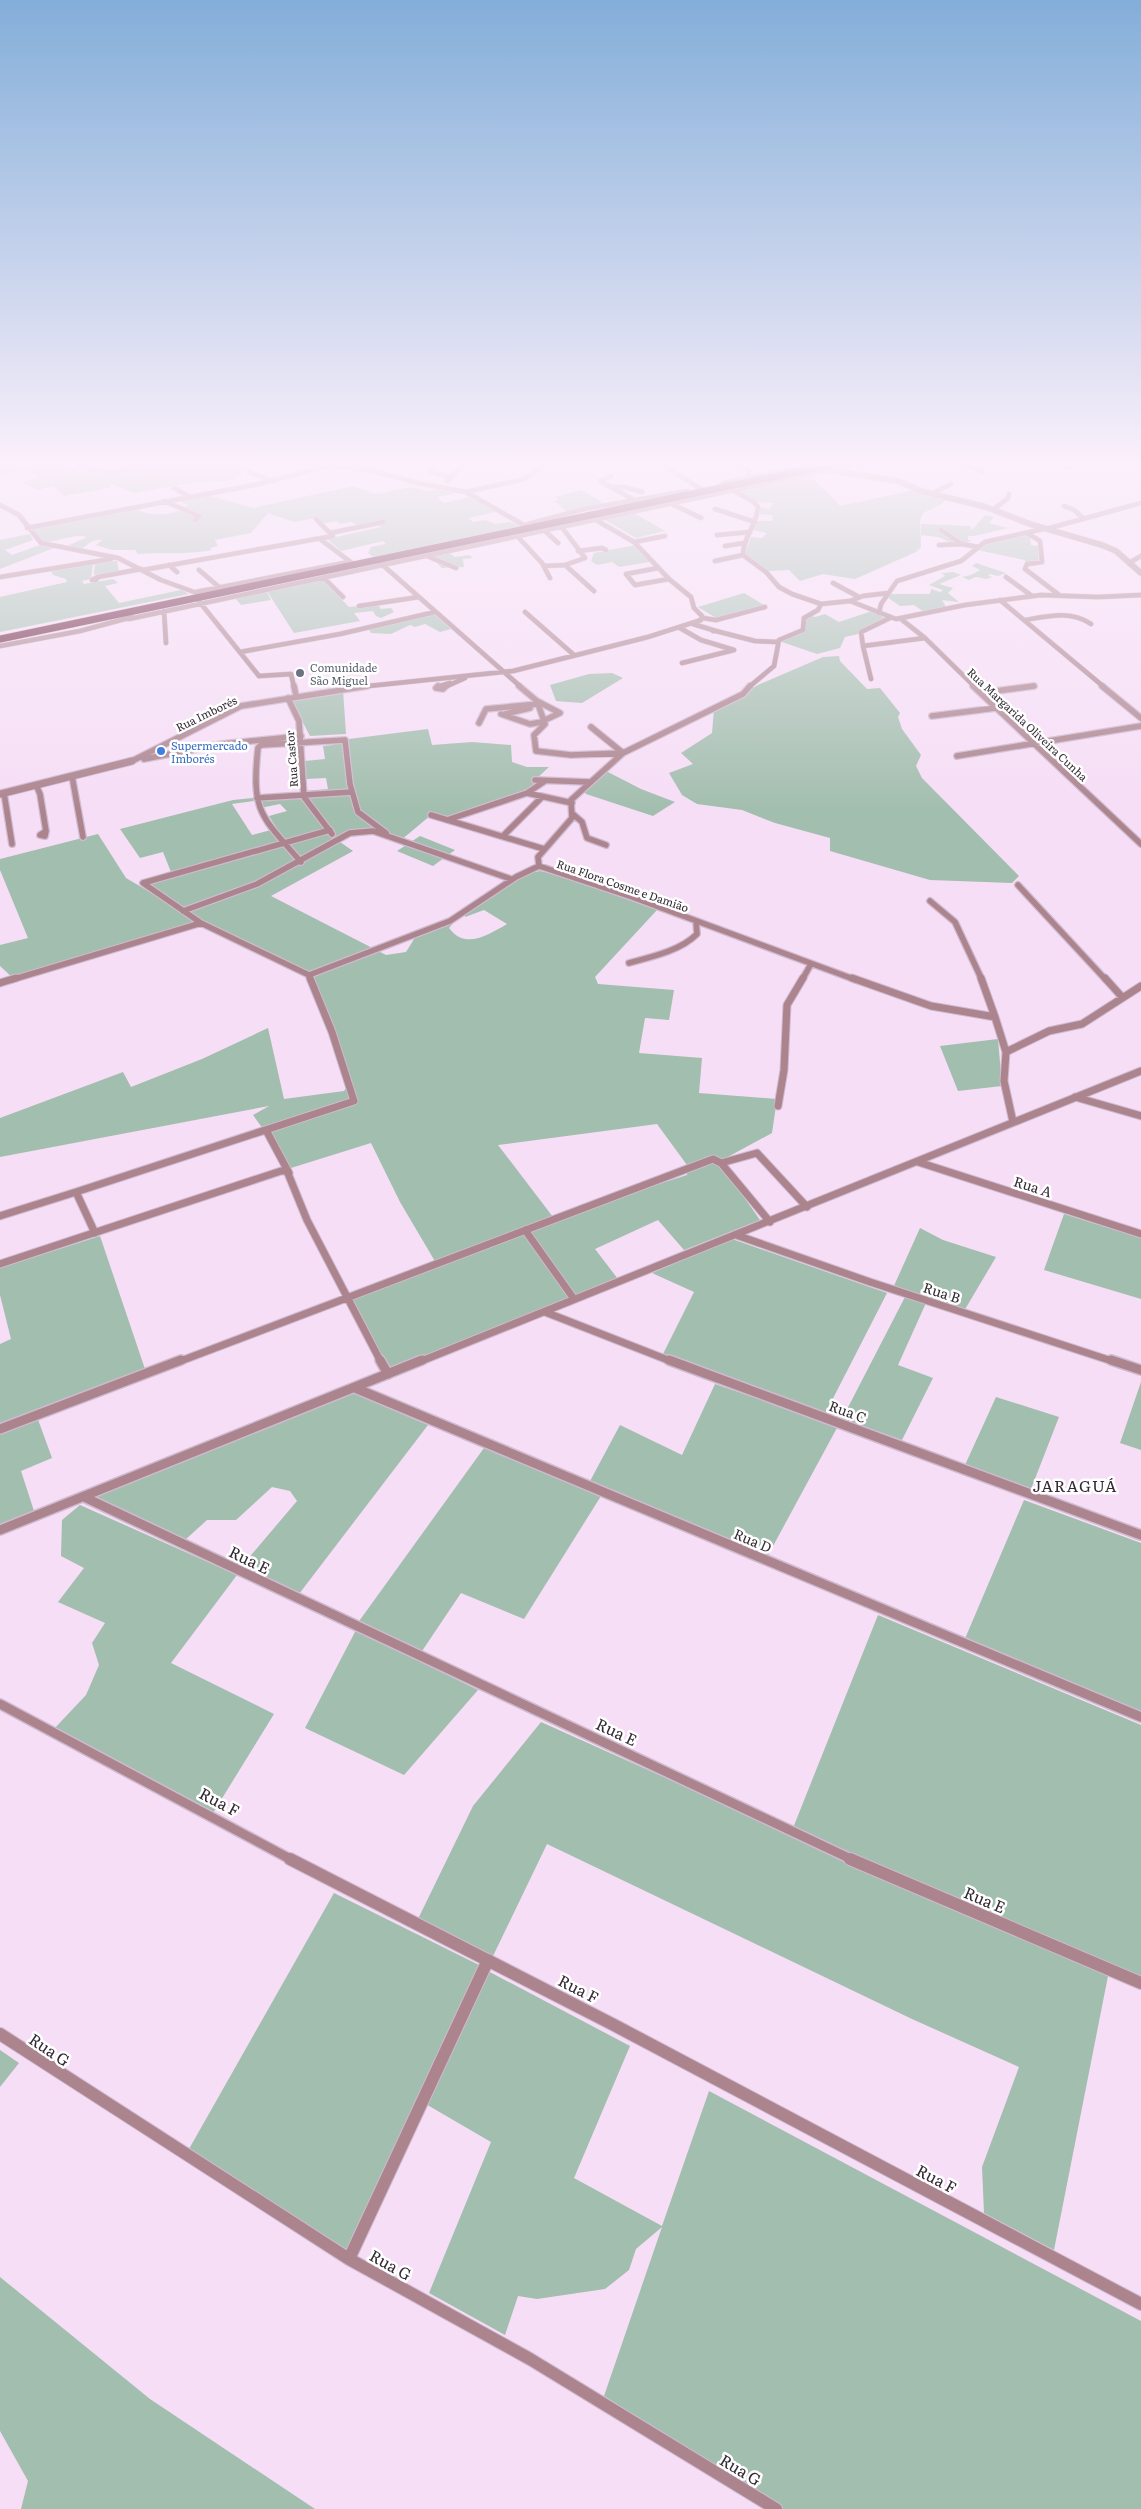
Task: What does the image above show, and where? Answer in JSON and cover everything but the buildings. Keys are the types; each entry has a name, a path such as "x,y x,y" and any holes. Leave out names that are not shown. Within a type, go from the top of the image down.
{"highway":[{"path":"0,639 280,579"}],"street":[{"path":"159,579 197,598 260,677 290,673 296,696"},
{"path":"210,579 219,588"},
{"path":"0,646 80,631 97,625 164,611 219,588 266,579"},
{"path":"197,598 317,579"},
{"path":"325,579 343,597"},
{"path":"399,579 537,704 560,713 534,725 501,714 537,704"},
{"path":"581,579 594,591"},
{"path":"630,579 635,585 669,579"},
{"path":"669,579 691,597 693,606 703,618 716,620 765,607"},
{"path":"772,579 779,587 821,604 850,601 859,597 888,593"},
{"path":"878,613 880,604 888,593 897,581 903,579"},
{"path":"1009,579 1032,596"},
{"path":"1038,579 1058,594"},
{"path":"833,583 842,586 859,597"},
{"path":"850,601 890,618 904,619 956,606 1032,596 1058,594 1098,597 1141,594"},
{"path":"359,606 419,597"},
{"path":"1000,600 1141,718"},
{"path":"693,624 755,641 777,642 803,630 804,618 818,610 821,604"},
{"path":"129,619 139,610"},
{"path":"164,611 166,643"},
{"path":"240,652 340,634 436,612"},
{"path":"525,612 574,656"},
{"path":"1025,620 1064,615 1080,618 1091,624"},
{"name":"Rua Imborés","path":"132,762 235,708 296,696 389,682 502,672 574,656 680,628 693,624 703,618"},
{"path":"871,679 861,632 890,618"},
{"name":"Rua Margarida Oliveira Cunha","path":"904,619 1032,743 1141,844"},
{"path":"680,628 700,640 734,650 682,663"},
{"path":"863,646 924,638"},
{"path":"606,845 587,838 582,822 574,815 571,800 623,753 743,694 756,679 774,666 777,642"},
{"path":"450,683 479,674"},
{"path":"981,694 1034,686"},
{"name":"Rua Castor","path":"288,698 299,721 304,795 308,804 337,839"},
{"path":"537,704 543,721 546,724 534,736 534,748 538,752 571,755 623,753"},
{"path":"525,722 537,704"},
{"path":"479,723 486,709 537,704"},
{"path":"932,716 996,708"},
{"path":"957,756 1141,726"},
{"path":"590,727 623,753"},
{"path":"301,739 259,747 258,798 260,811 301,862"},
{"path":"12,844 2,793 189,748 301,739 345,740 352,792 358,812 392,838"},
{"path":"72,776 74,796 83,837"},
{"path":"535,780 589,782"},
{"path":"447,820 528,794 545,781"},
{"path":"36,785 40,794 46,831"},
{"path":"258,798 352,792"},
{"path":"528,794 572,803"},
{"path":"503,836 542,797"},
{"path":"431,815 544,848"},
{"name":"Rua Flora Cosme e Damião","path":"574,815 544,848 538,857 539,866 632,897 811,964 931,1006 995,1017"},
{"path":"0,1216 354,1101 332,1032 310,975 201,923 143,885 144,882 330,830"},
{"path":"183,911 257,884 301,862 337,839 350,833 364,830 511,879"},
{"path":"310,975 450,920 468,911 511,879 539,866"},
{"path":"1018,885 1122,997"},
{"path":"930,901 955,922 978,969 995,1017 1000,1024 1006,1052 1004,1081 1013,1122"},
{"path":"629,963 674,949 690,941 697,934 696,921"},
{"path":"0,983 201,923"},
{"path":"778,1106 784,1070 787,1005 789,997 811,964"},
{"path":"1006,1052 1049,1031 1082,1024 1141,986"},
{"path":"0,1530 770,1222 1141,1071"},
{"path":"1075,1097 1141,1116"},
{"path":"266,1130 290,1173 307,1220 388,1374"},
{"path":"721,1163 751,1153 757,1153 807,1207"},
{"path":"0,1429 713,1159 721,1163 770,1222"},
{"name":"Rua A","path":"918,1162 1141,1234"},
{"path":"0,1264 275,1173 284,1171 290,1173"},
{"path":"76,1192 95,1233"},
{"path":"525,1230 574,1299"},
{"name":"Rua B","path":"736,1234 870,1282 1141,1370"},
{"name":"Rua C","path":"545,1312 655,1355 1141,1535"},
{"name":"Rua D","path":"355,1388 570,1476 1141,1718"},
{"name":"Rua E","path":"84,1497 849,1858 1141,1983"},
{"name":"Rua F","path":"0,1704 238,1829 310,1870 488,1960 1141,2304"},
{"path":"349,2259 488,1960"},
{"name":"Rua G","path":"0,2034 349,2259 530,2360 776,2509"}],"green space":[{"path":"66,579 91,579 82,581 84,584 113,579 118,583 105,586 119,603 181,590 189,594 0,632 0,597 67,582"},
{"path":"322,579 349,607 378,604 381,609 391,608 394,612 381,618 376,616 373,611 354,613 360,621 294,633 267,591"},
{"path":"940,579 951,579 939,584 953,588 948,593 959,602 942,600 946,607 924,612 914,605 900,606 887,597 890,594 930,594 931,589 940,592 943,590 929,585"},
{"path":"267,592 271,600 241,605 235,598"},
{"path":"744,593 764,605 718,619 698,607"},
{"path":"872,611 885,618 858,634 845,637 840,648 817,654 779,641 803,632 805,630 806,618 810,615 815,617 825,614 839,622"},
{"path":"433,613 451,629 440,632 425,624 415,627 410,625 391,634 371,633 368,628"},
{"path":"839,656 840,661 867,689 880,688 900,713 898,717 902,729 921,755 916,766 922,778 1019,876 1012,883 930,880 830,851 830,838 775,823 742,810 697,804 682,795 669,773 693,764 681,753 712,733 714,709 760,684 823,657"},
{"path":"612,673 623,678 582,703 556,701 550,685 589,674"},
{"path":"343,690 346,734 310,736 290,698"},
{"path":"428,729 432,745 472,742 511,745 512,762 527,767 549,767 535,780 545,781 526,794 447,820 431,815 400,841 373,831 350,833 254,887 340,842 353,851 271,896 386,955 406,952 416,936 456,920 449,928 455,935 469,939 485,936 507,924 484,910 465,917 465,915 524,874 540,871 561,876 657,910 595,977 598,984 674,990 669,1020 645,1018 639,1053 702,1058 699,1093 777,1099 772,1133 724,1159 716,1157 760,1220 684,1250 658,1220 595,1249 618,1279 388,1371 349,1300 643,1189 687,1175 687,1165 657,1124 498,1145 553,1217 436,1263 400,1202 371,1143 291,1168 253,1115 269,1106 0,1157 0,1118 123,1072 131,1087 202,1059 268,1028 284,1099 344,1091 350,1083 312,976 201,923 14,979 0,966 0,945 28,938 0,870 0,859 98,834 126,878 192,917 143,885 286,843 269,816 287,811 280,804 260,808 257,798 304,795 304,791 328,789 326,778 306,779 305,761 325,759 323,746 333,745 333,741"},
{"path":"606,771 641,789 675,802 653,816 586,794 584,791"},
{"path":"253,798 254,801 232,804 252,835 271,830 281,844 171,872 163,852 140,858 120,829 233,800"},
{"path":"420,836 455,850 433,866 397,851"},
{"path":"998,1039 1002,1086 958,1091 940,1046"},
{"path":"1064,1214 1141,1238 1141,1299 1044,1270"},
{"path":"920,1228 943,1240 996,1257 964,1311 893,1288"},
{"path":"100,1236 146,1372 36,1414 52,1458 21,1471 35,1514 0,1526 0,1344 11,1339 0,1295 0,1268"},
{"path":"732,1239 887,1293 825,1414 663,1354 694,1292 652,1273"},
{"path":"905,1297 926,1303 898,1365 933,1378 902,1440 842,1419"},
{"path":"1141,1382 1141,1450 1120,1443"},
{"path":"715,1384 838,1426 766,1559 589,1483 620,1425 682,1455"},
{"path":"353,1393 428,1425 299,1594 241,1567 297,1501 290,1491 272,1487 236,1520 207,1520 185,1540 92,1497"},
{"path":"996,1397 1059,1417 1031,1489 965,1465"},
{"path":"484,1448 601,1496 524,1619 461,1593 420,1654 357,1624"},
{"path":"1024,1500 1141,1543 1141,1716 964,1641"},
{"path":"80,1505 237,1575 171,1663 274,1714 213,1813 53,1730 86,1695 99,1665 92,1643 105,1623 58,1602 84,1568 61,1556 62,1520"},
{"path":"878,1615 1141,1725 1141,1980 793,1828"},
{"path":"356,1630 478,1690 404,1775 305,1728"},
{"path":"541,1722 1108,1976 1054,2250 984,2213 982,2167 1019,2067 912,2019 547,1844 493,1956 418,1919 473,1806"},
{"path":"334,1893 479,1965 347,2250 189,2149"},
{"path":"486,1970 630,2046 574,2178 662,2226 709,2091 1141,2321 1141,2509 782,2509 604,2396 662,2227 636,2249 629,2270 605,2289 537,2299 518,2296 505,2335 429,2293 491,2142 424,2103"},
{"path":"0,2050 19,2063 0,2087"},
{"path":"0,2277 150,2399 315,2509 21,2509 28,2481 0,2431"}],"place":[{"name":"Comunidade São Miguel","path":"300,673"},
{"name":"Supermercado Imborés","path":"161,751"}],"district":[{"name":"JARAGUÁ","path":"1075,1485"}]}
